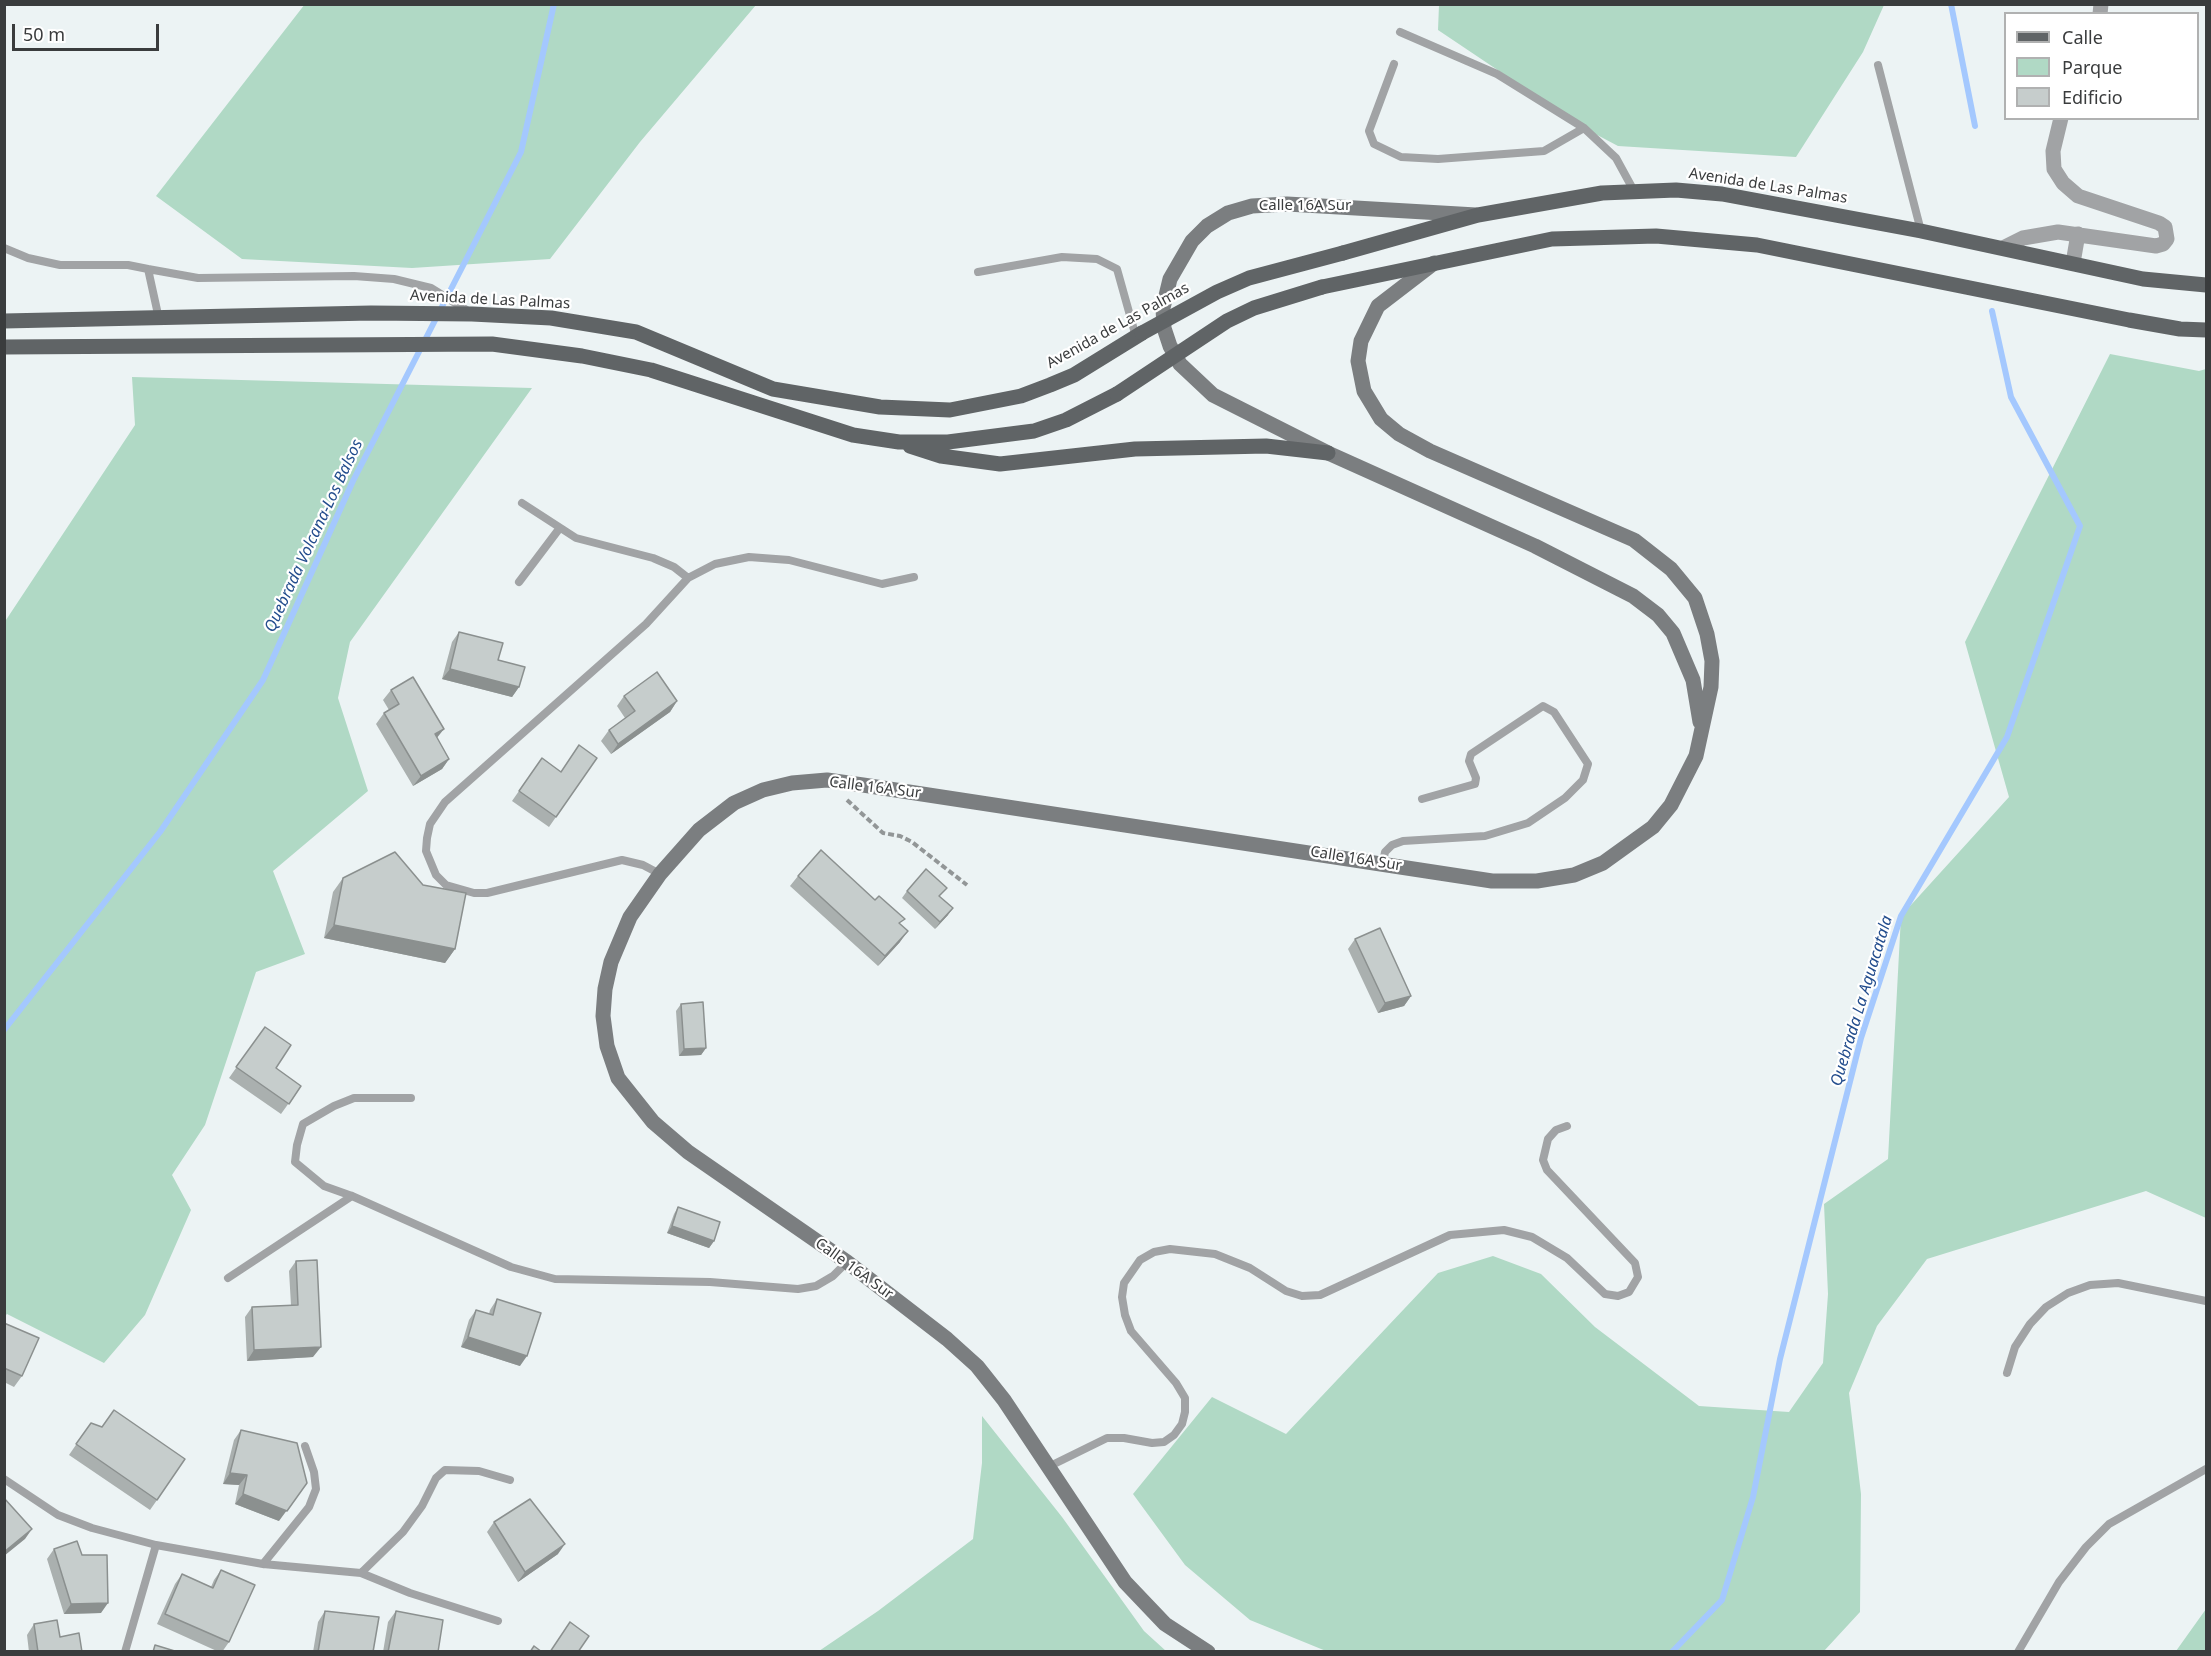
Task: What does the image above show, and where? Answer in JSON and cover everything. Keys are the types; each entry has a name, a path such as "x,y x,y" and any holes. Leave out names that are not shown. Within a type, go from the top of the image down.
{"main road":[{"name":"Avenida de Las Palmas","path":"4,321 371,313 450,308 472,314 551,318 636,332 773,389 880,407 950,410 1021,396 1074,375 1199,300 1249,278 1478,215 1602,193 1676,190 1722,194 1921,231 2143,279 2206,285"},
{"name":"Calle 16A Sur","path":"1478,215 1325,205 1252,206 1228,213 1207,226 1192,241 1180,259 1164,294 1162,308 1164,328 1180,364 1213,395 1328,453 1535,546 1633,596 1658,615 1673,633 1684,653 1693,680 1702,734"},
{"path":"4,347 371,344 520,347 582,356 651,370 854,435 899,442 948,442 1034,431 1066,420 1117,394 1227,321 1254,308 1322,287 1552,239 1656,236 1757,245 2129,320 2180,329 2206,330"},
{"name":"Calle 16A Sur","path":"1208,1652 1165,1624 1125,1582 1004,1400 977,1366 947,1339 847,1262 688,1152 653,1122 618,1078 607,1046 603,1016 605,989 620,938 630,917 660,874 699,830 734,803 763,790 792,783 827,780 1383,862 1492,881 1525,881 1574,875 1603,864 1653,827 1671,805 1689,772 1702,734 1711,687 1712,662 1707,634 1695,598 1671,569 1634,540 1430,451 1399,434 1381,419 1364,391 1358,361 1366,326 1378,306 1434,263"},
{"path":"899,442 941,456 1000,464 1135,449 1266,446 1328,453"}],"street":[{"path":"2003,248 2038,234 2058,232 2156,246 2163,244 2168,233 2158,223 2078,196 2063,183 2054,169 2053,151 2061,120"},
{"path":"2073,263 2078,234"}],"lane":[{"path":"1400,32 1497,74 1584,128 1616,158 1634,191"},
{"path":"1394,64 1369,131 1374,144 1401,157 1438,159 1544,151 1584,128"},
{"path":"1878,64 1921,231"},
{"path":"4,248 28,258 60,265 129,265 198,278 374,277 394,279 438,292 450,308"},
{"path":"978,272 1062,256 1096,259 1117,269 1139,335"},
{"path":"148,269 159,319"},
{"path":"522,503 559,529 599,545 654,558 674,567 688,578"},
{"path":"519,582 559,529"},
{"path":"660,874 644,865 622,860 487,893 474,893 446,885 436,875 429,863 427,838 430,824 445,802 646,624 688,578 715,564 749,557 789,560 882,584 914,577"},
{"path":"1383,862 1385,852 1392,844 1403,841 1485,836 1528,823 1565,798 1583,780 1588,765 1554,712 1543,706 1471,754 1469,761 1476,778 1475,784 1422,799"},
{"path":"411,1098 354,1098 303,1124 295,1162 324,1186 352,1196 511,1267 555,1279 710,1282 798,1289 816,1286 833,1276 847,1262"},
{"path":"1048,1467 1107,1438 1152,1443 1164,1442 1174,1435 1182,1424 1185,1398 1176,1383 1131,1331 1122,1297 1124,1283 1140,1260 1154,1252 1170,1249 1215,1254 1250,1268 1286,1291 1302,1296 1320,1295 1450,1235 1504,1230 1532,1237 1566,1258 1605,1294 1618,1296 1629,1292 1638,1277 1635,1263 1547,1170 1543,1160 1544,1148 1548,1139 1556,1130 1567,1126"},
{"path":"228,1278 352,1196"},
{"path":"2007,1373 2015,1347 2030,1324 2046,1307 2068,1293 2090,1285 2118,1283 2206,1301"},
{"path":"262,1564 309,1507 315,1489 314,1472 305,1446"},
{"path":"2018,1652 2060,1582 2086,1547 2109,1524 2206,1468"},
{"path":"361,1573 402,1532 422,1506 436,1478 445,1470 479,1471 510,1480"},
{"path":"4,1479 58,1515 156,1545 262,1564 361,1573 410,1593 498,1621"},
{"path":"125,1652 156,1545"}],"path":[{"path":"827,780 878,830 912,842 967,885"}],"green space":[{"path":"305,4 756,5 640,142 550,259 412,268 242,259 156,196"},
{"path":"1439,5 1884,5 1863,52 1796,157 1618,146 1584,128 1438,30"},
{"path":"2110,354 2199,371 2206,369 2206,1218 2146,1191 1927,1259 1877,1326 1849,1393 1861,1494 1860,1612 1824,1651 1326,1651 1250,1620 1185,1565 1133,1494 1212,1397 1286,1434 1438,1273 1493,1256 1541,1274 1595,1327 1699,1406 1789,1412 1823,1363 1828,1294 1824,1204 1888,1159 1901,916 2009,797 1965,642"},
{"path":"132,377 532,388 350,642 338,698 368,791 273,871 305,954 256,972 205,1125 172,1175 191,1210 145,1315 104,1363 7,1314 5,1316 4,623 135,425"},
{"path":"982,1416 1062,1517 1144,1631 1166,1651 819,1651 878,1611 973,1539 982,1463"},
{"path":"2206,1609 2206,1651 2176,1651"}],"building":[{"path":"459,632 503,643 498,660 525,667 519,687 450,669"},
{"path":"657,672 677,701 618,744 609,730 635,711 624,696"},
{"path":"413,677 444,729 435,734 449,759 421,776 384,713 399,704 391,690"},
{"path":"579,745 597,758 556,817 519,791 542,758 561,772"},
{"path":"821,850 875,900 879,896 905,919 899,923 908,931 885,956 798,876"},
{"path":"395,852 423,885 466,893 455,949 334,925 343,878"},
{"path":"926,869 947,888 939,896 953,908 940,922 907,891"},
{"path":"1380,928 1411,996 1385,1003 1355,939"},
{"path":"703,1002 706,1048 684,1049 681,1004"},
{"path":"265,1027 291,1045 276,1068 301,1086 289,1104 236,1067"},
{"path":"678,1207 720,1222 714,1241 672,1226"},
{"path":"317,1260 321,1347 254,1350 252,1307 298,1305 296,1261"},
{"path":"497,1299 541,1313 527,1356 468,1337 476,1310 493,1315"},
{"path":"4,1323 39,1338 22,1376 4,1368"},
{"path":"114,1410 185,1459 157,1500 76,1444 91,1423 102,1427"},
{"path":"241,1430 297,1443 307,1483 287,1511 243,1494 247,1475 230,1473"},
{"path":"4,1498 32,1529 4,1552"},
{"path":"530,1499 565,1544 525,1572 494,1522"},
{"path":"77,1541 82,1555 107,1555 108,1603 71,1604 54,1549"},
{"path":"221,1570 255,1585 229,1642 165,1614 182,1574 213,1588"},
{"path":"325,1611 379,1617 373,1652 318,1652"},
{"path":"396,1611 443,1620 438,1652 388,1652"},
{"path":"57,1620 60,1637 79,1633 82,1652 38,1652 34,1624"},
{"path":"570,1622 589,1636 578,1652 550,1652"},
{"path":"155,1645 178,1652 153,1652"},
{"path":"534,1646 542,1652 530,1652"}],"waterway":[{"name":"Quebrada Volcana-Los Balsos","path":"4,1030 160,832 263,680 353,481 521,152 554,4"},
{"name":"Quebrada La Aguacatala","path":"1951,4 1975,126"},
{"name":"Quebrada La Aguacatala","path":"1672,1652 1722,1600 1753,1497 1780,1359 1861,1038 1901,916 2007,737 2080,526 2011,397 1992,311"}]}
